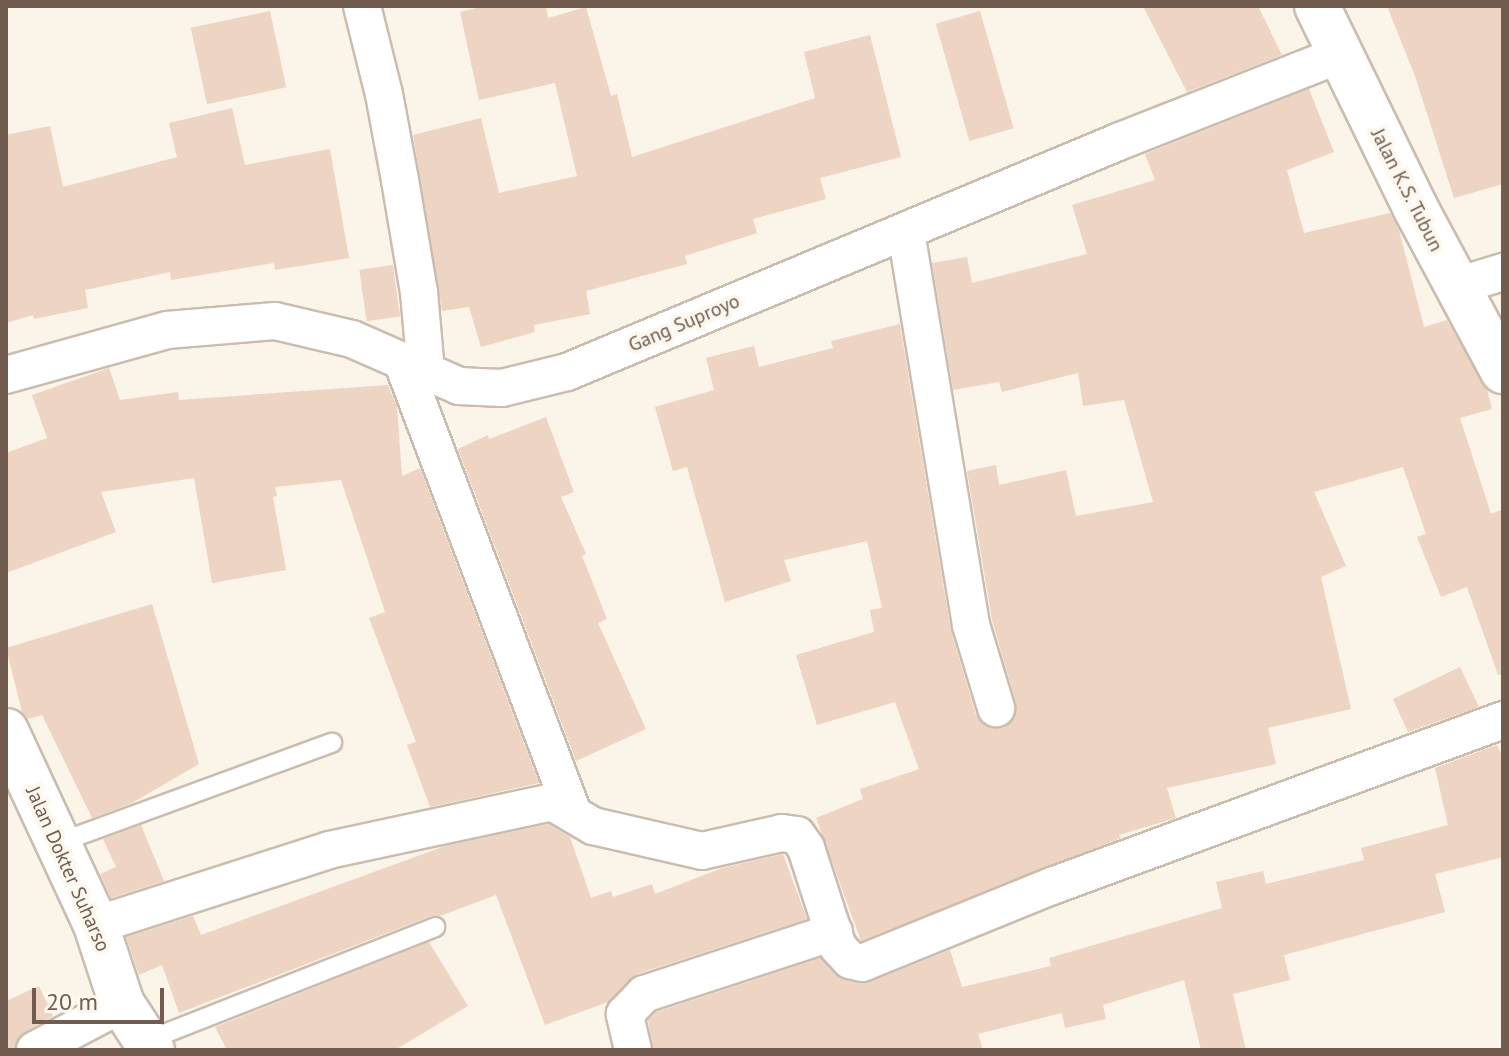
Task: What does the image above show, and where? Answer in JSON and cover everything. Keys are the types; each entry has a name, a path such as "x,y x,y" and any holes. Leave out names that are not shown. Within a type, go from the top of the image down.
{"street":[{"path":"362,6 384,94 419,292 414,367 573,814"},
{"name":"Jalan K.S. Tubun","path":"1317,6 1339,55 1503,371"},
{"name":"Gang Suproyo","path":"6,375 167,330 275,321 352,339 459,386 502,388 567,372 1118,142 1339,55"},
{"path":"906,232 971,625 996,708"},
{"path":"1457,286 1503,272"},
{"path":"96,925 329,850 552,802 593,826 702,851 782,833 797,835 806,848 838,947 850,960 862,963 1052,886 1503,720"},
{"name":"Jalan Dokter Suharso","path":"6,731 96,925 122,1004 149,1045"},
{"path":"633,1050 625,1014 644,994 834,932"},
{"path":"35,1050 122,1004"}],"lane":[{"path":"58,843 332,743"},
{"path":"149,1045 435,927"}],"building":[{"path":"485,6 546,6 548,18 586,7 611,96 617,94 632,157 815,98 804,52 870,35 901,157 820,178 826,199 753,219 757,233 685,256 687,264 586,291 590,314 534,325 535,332 481,347 469,307 442,311 413,135 481,118 499,193 577,176 555,83 479,100 460,12"},
{"path":"1143,6 1258,6 1282,55 1187,92"},
{"path":"1387,6 1503,6 1503,184 1454,198 1415,76"},
{"path":"270,11 286,87 207,104 191,28"},
{"path":"980,11 1014,128 969,141 936,24"},
{"path":"1309,89 1334,152 1287,170 1304,233 1390,213 1399,230 1424,327 1447,320 1487,389 1492,409 1460,418 1491,514 1503,509 1503,674 1498,675 1467,587 1441,597 1417,537 1426,534 1403,467 1314,492 1346,566 1321,577 1351,709 1268,728 1276,764 1167,788 1176,818 1119,835 1121,838 861,941 816,818 863,799 860,789 919,769 895,702 817,725 796,655 874,632 870,610 882,608 867,541 784,560 791,581 725,602 687,467 673,471 655,407 714,390 706,358 754,346 759,367 833,348 831,341 900,324 951,631 976,715 990,728 1003,728 1012,722 1016,703 992,620 967,471 996,465 999,485 1066,470 1076,516 1153,502 1124,400 1083,406 1078,373 1002,392 999,382 953,390 932,263 967,257 972,283 1087,254 1072,205 1155,180 1145,154"},
{"path":"232,108 245,165 330,149 349,258 275,270 274,263 171,280 170,272 85,290 88,308 34,319 33,315 6,323 6,135 50,126 63,187 177,157 169,123"},
{"path":"393,265 400,316 367,321 359,270"},
{"path":"109,368 120,400 178,392 179,400 388,385 397,407 402,476 420,468 539,783 430,807 407,745 416,742 369,618 385,612 341,480 275,487 277,496 273,497 286,570 212,583 194,478 101,492 116,532 6,573 6,453 47,438 32,395"},
{"path":"546,417 574,492 561,497 586,554 582,556 607,619 598,623 646,729 576,761 458,449 488,435 489,439"},
{"path":"152,604 199,764 132,803 92,818 42,715 28,719 22,712 6,648"},
{"path":"1460,667 1479,707 1408,732 1393,699"},
{"path":"1497,745 1503,758 1503,857 1435,874 1445,912 1284,955 1290,980 1233,994 1246,1050 1201,1050 1184,980 1103,1005 1106,1019 1065,1028 1062,1013 978,1034 983,1050 653,1050 648,1020 656,1012 821,958 835,975 858,983 870,982 950,950 962,987 1051,966 1049,958 1222,908 1216,882 1263,871 1266,884 1364,860 1361,848 1448,825 1435,768"},
{"path":"548,824 570,837 591,898 611,891 613,897 652,884 655,894 722,868 783,854 807,919 637,974 608,1002 545,1025 496,895 440,916 431,916 179,1013 162,965 139,975 126,937 193,916 201,935 445,846"},
{"path":"141,825 164,881 111,898 100,874 116,867 103,839"},
{"path":"429,942 468,1006 395,1050 227,1050 215,1027"},
{"path":"39,986 53,1016 25,1032 14,1050 6,1050 6,1001"}]}
